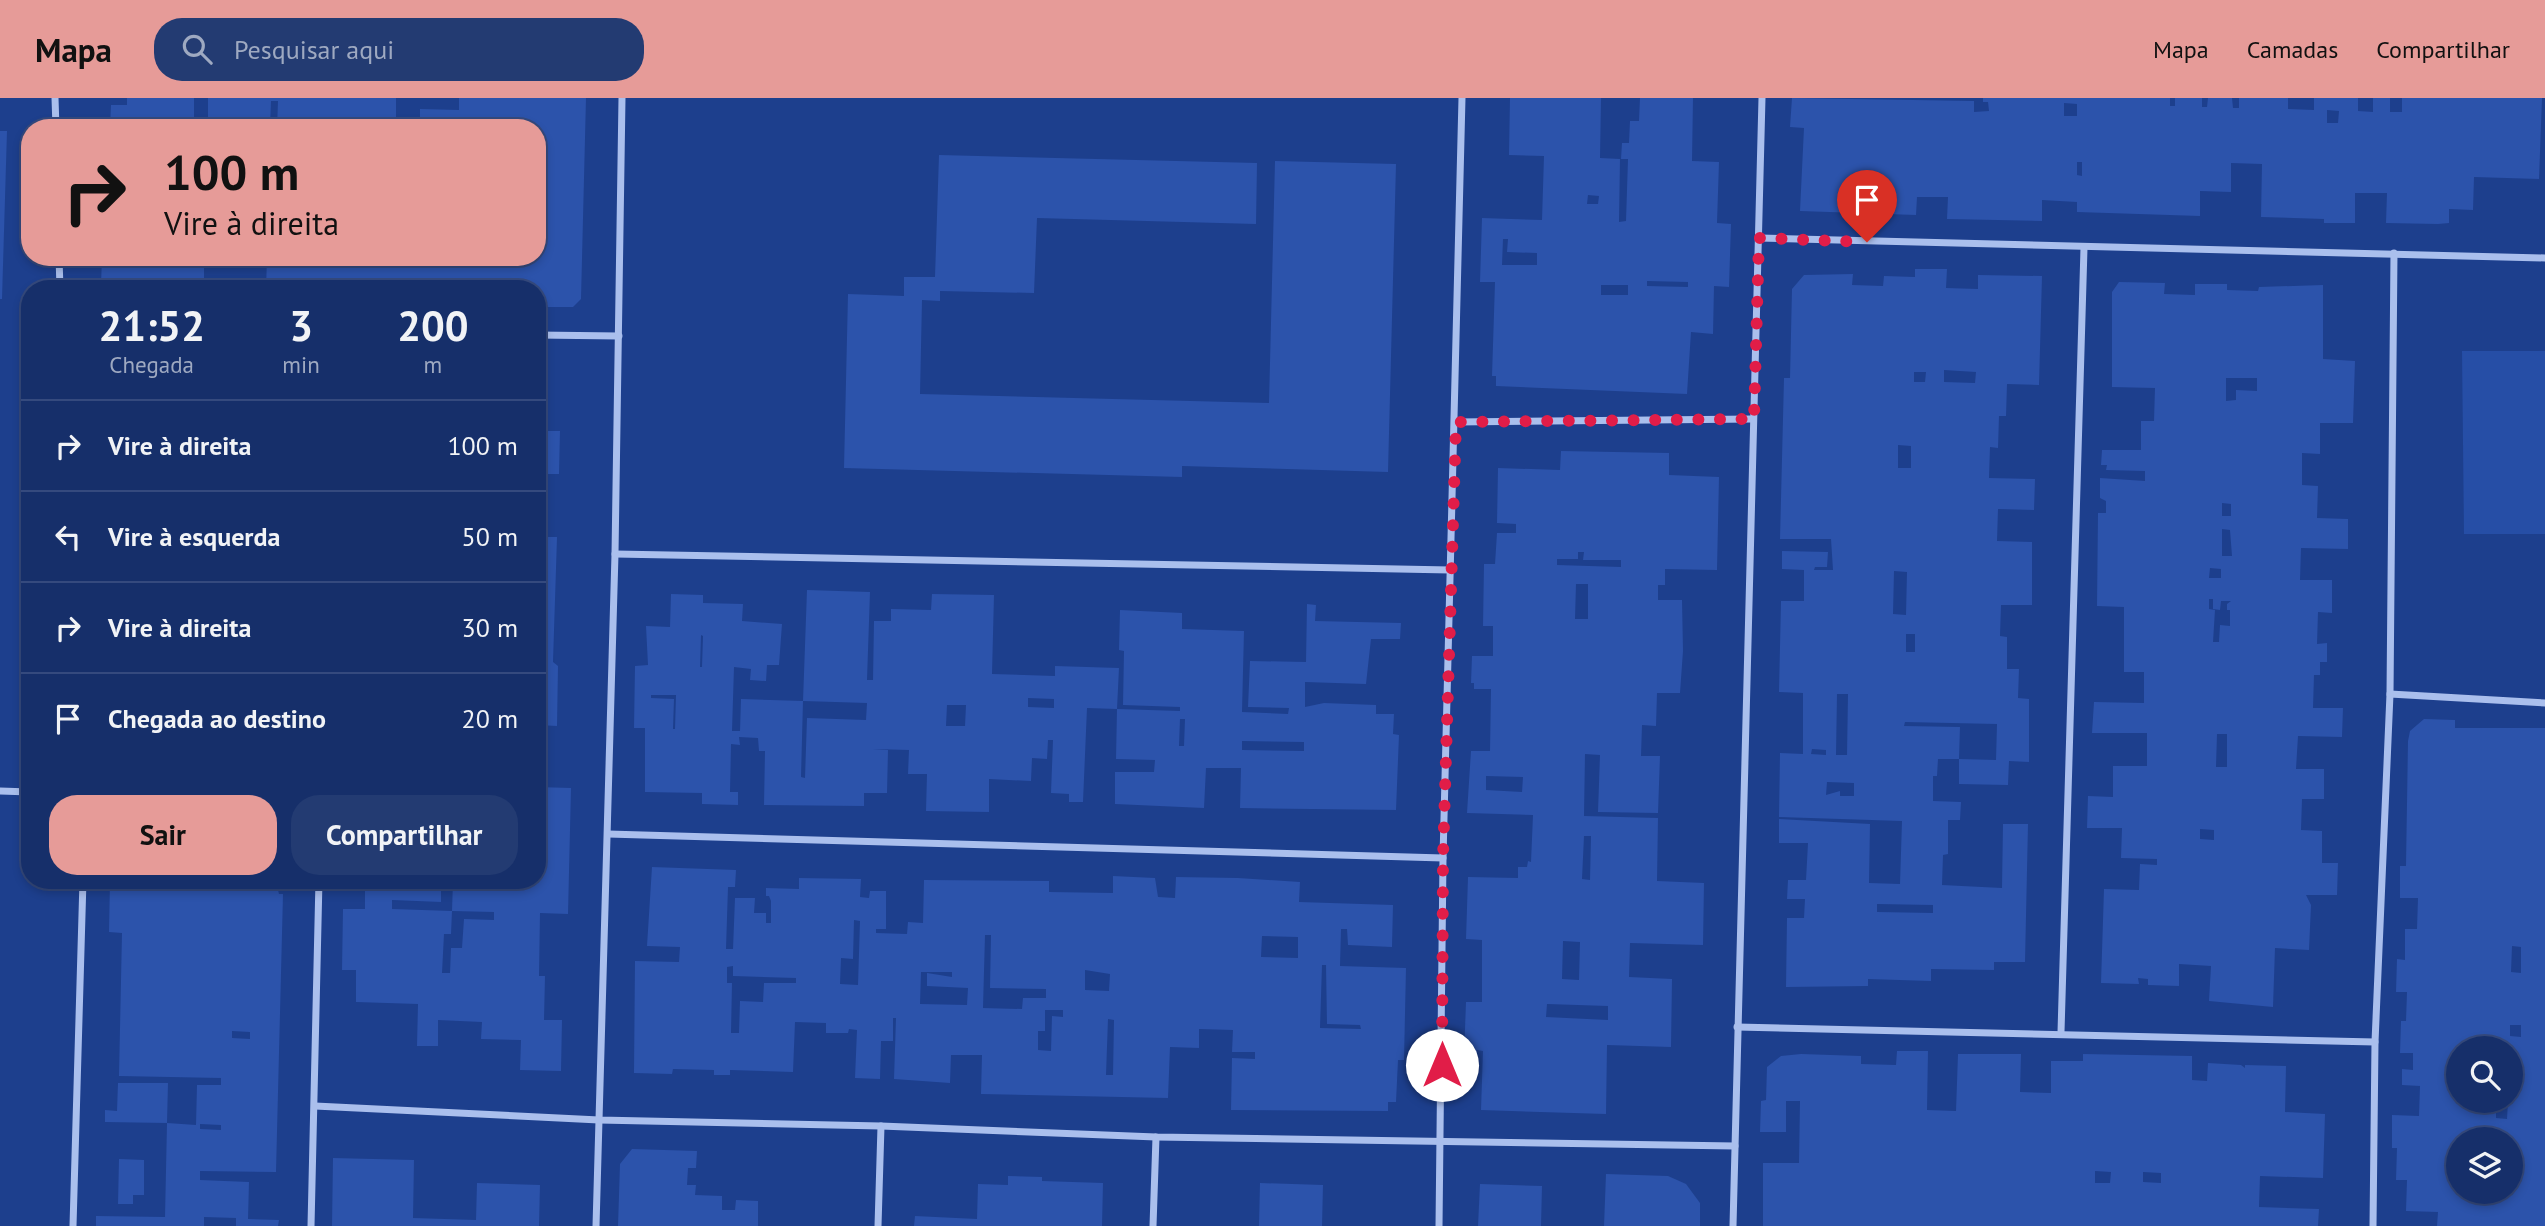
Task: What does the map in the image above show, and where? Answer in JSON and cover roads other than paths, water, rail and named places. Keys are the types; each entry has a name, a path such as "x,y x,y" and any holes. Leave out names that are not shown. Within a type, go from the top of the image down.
{"street":[{"path":"55,98 56,119"},
{"path":"596,1226 615,554 622,98"},
{"path":"1439,1226 1443,858 1462,98"},
{"path":"1732,1226 1762,98"},
{"path":"1759,238 2545,258"},
{"path":"2061,1032 2084,248"},
{"path":"2373,1226 2375,1042 2390,694 2394,253"},
{"path":"546,335 619,336"},
{"path":"1456,422 1754,419"},
{"path":"615,554 1450,570"},
{"path":"2390,694 2545,703"},
{"path":"0,791 21,792"},
{"path":"608,834 1443,858"},
{"path":"73,1226 83,889"},
{"path":"311,1226 319,889"},
{"path":"1737,1027 2061,1032 2375,1042"},
{"path":"315,1106 599,1120 881,1126 1156,1137 1735,1146"},
{"path":"878,1226 881,1126"},
{"path":"1153,1226 1156,1137"}]}
